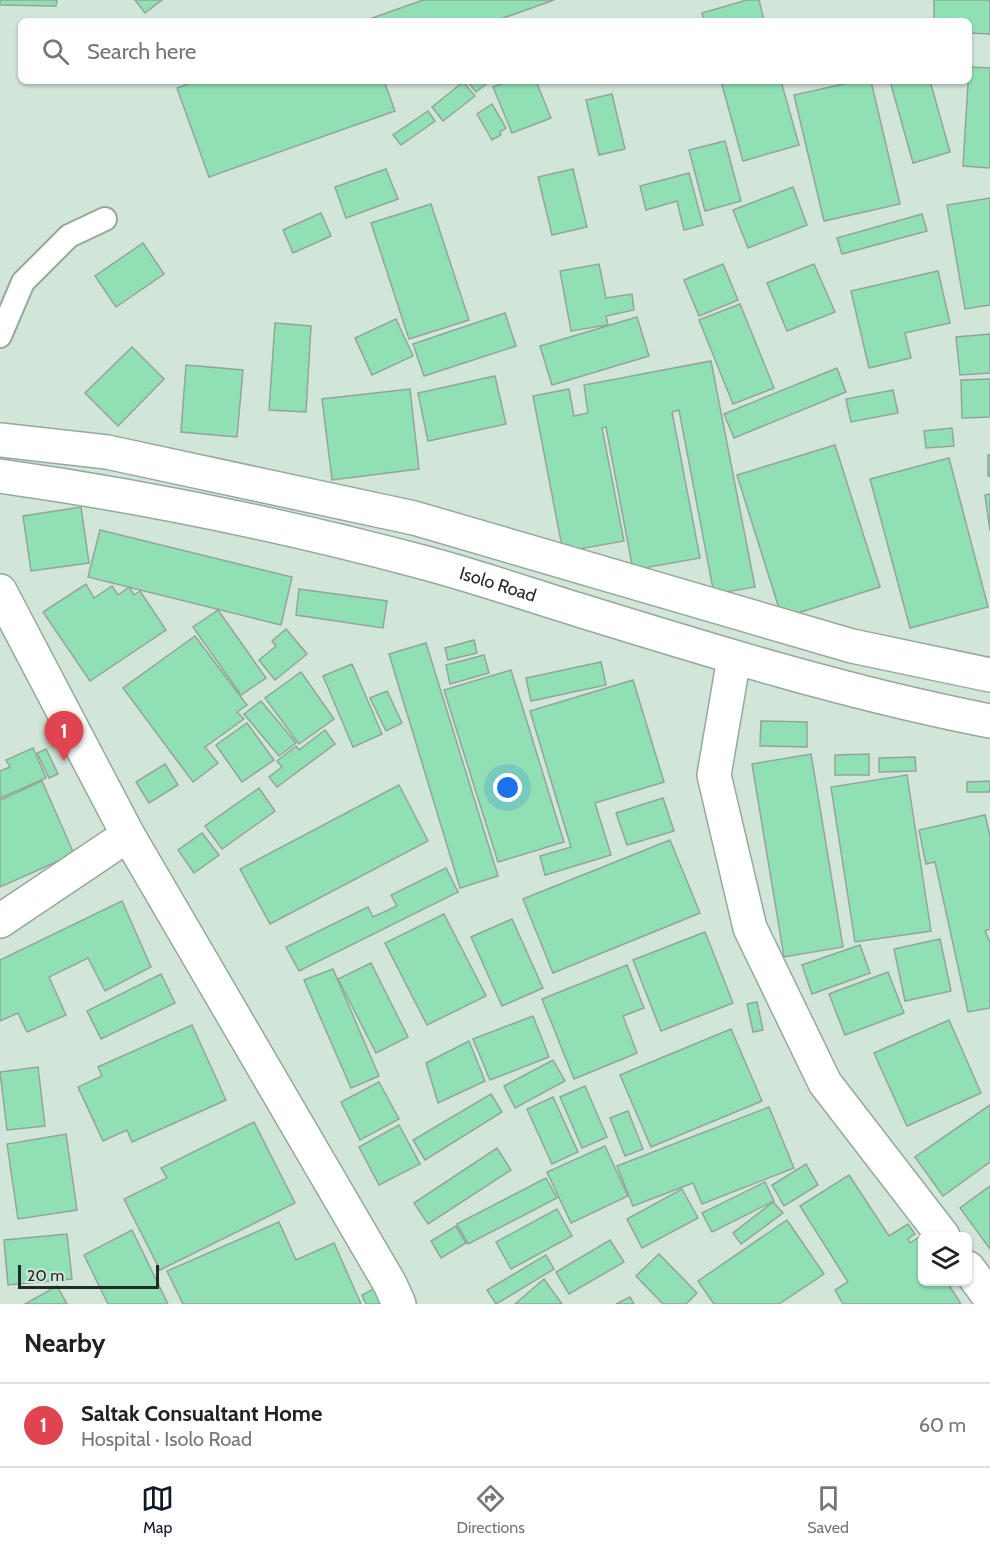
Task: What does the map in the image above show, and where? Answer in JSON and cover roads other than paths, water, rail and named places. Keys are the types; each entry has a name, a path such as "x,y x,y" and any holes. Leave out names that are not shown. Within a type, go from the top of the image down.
{"main road":[{"path":"0,440 107,452 414,518 852,646 990,675"},
{"name":"Isolo Road","path":"0,476 99,490 284,528 424,562 734,658 874,695 990,722"},
{"path":"0,591 128,835 384,1274 399,1304"},
{"path":"734,658 714,775 750,928 825,1083 940,1232"},
{"path":"0,921 128,835"},
{"path":"972,1273 990,1298"}],"lane":[{"path":"0,336 23,282 69,236 105,219"}],"place":[{"name":"Saltak Consualtant Home","path":"64,761"}]}
